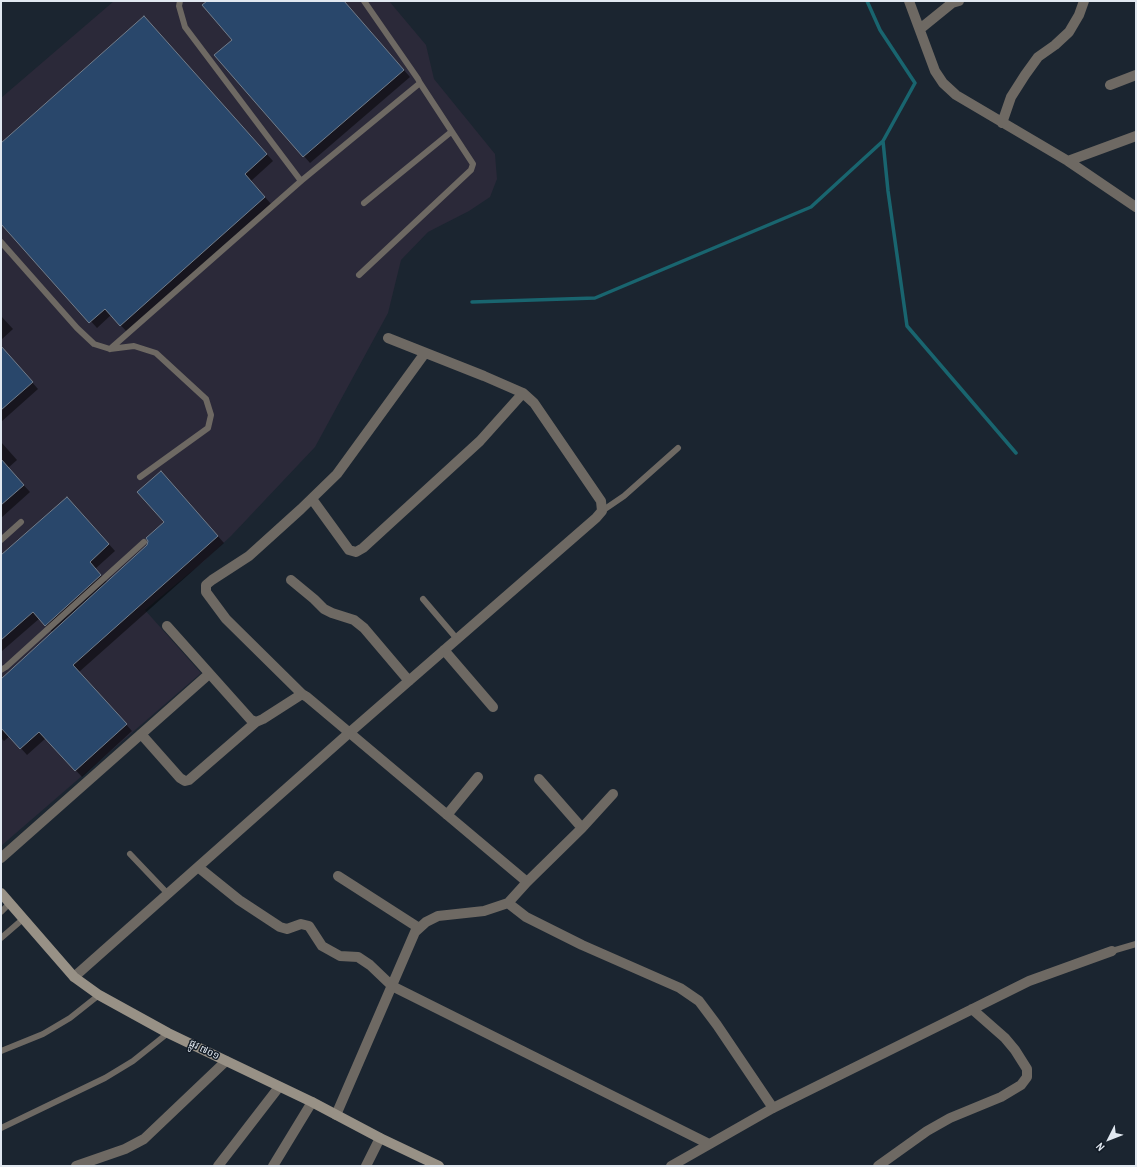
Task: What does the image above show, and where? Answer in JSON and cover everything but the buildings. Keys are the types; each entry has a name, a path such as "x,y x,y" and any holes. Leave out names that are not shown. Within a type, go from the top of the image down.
{"main road":[{"name":"ផ្លូវ ៧០១","path":"1,893 74,977 99,995 168,1033 312,1102 380,1138 439,1166"}],"street":[{"path":"909,1 935,71 942,82 956,94 1002,123 1068,161 1136,207"},
{"path":"920,29 952,3 959,1"},
{"path":"1002,123 1011,97 1025,75 1038,57 1055,45 1069,32 1079,15 1084,1"},
{"path":"1110,85 1136,75"},
{"path":"1068,161 1136,136"},
{"path":"74,977 349,733 596,518 602,511 601,501 534,403 523,393 388,338"},
{"path":"425,353 337,474 312,499 249,556 206,585 206,592 226,620 302,694 527,882"},
{"path":"312,499 349,550 356,552 369,542 480,441 523,393"},
{"path":"291,580 314,598 324,609 354,620 364,628 409,681"},
{"path":"167,626 251,720 256,722"},
{"path":"444,650 493,707"},
{"path":"1,858 209,674"},
{"path":"141,734 180,778 185,781 189,780 256,722 302,694"},
{"path":"447,814 478,777"},
{"path":"539,779 582,828"},
{"path":"336,1115 415,932 426,922 438,916 484,911 508,903 527,882 582,828 613,794"},
{"path":"198,867 239,900 280,927 287,928 301,924 309,926 322,946 340,956 358,957 370,965 392,986 709,1144"},
{"path":"338,876 419,928"},
{"path":"508,903 526,917 582,945 680,988 699,1001 718,1025 773,1108"},
{"path":"671,1166 773,1108 1029,981 1112,951"},
{"path":"878,1166 927,1130 950,1118 1001,1097 1021,1085 1027,1077 1027,1068 1016,1050 1005,1038 972,1009"},
{"path":"76,1166 125,1149 144,1140 226,1061"},
{"path":"218,1166 279,1087"},
{"path":"273,1166 312,1102"},
{"path":"366,1166 380,1138"}],"lane":[{"path":"180,1 179,6 185,27 301,181"},
{"path":"359,275 471,170 473,164 418,79 364,1"},
{"path":"110,349 301,181 420,83"},
{"path":"364,203 451,132"},
{"path":"1,242 77,328 94,344 110,349 134,346 156,353 206,399 211,415 208,428 140,477"},
{"path":"602,511 624,496 678,448"},
{"path":"1,540 21,522"},
{"path":"1,670 144,542"},
{"path":"423,599 457,639"},
{"path":"130,854 168,894"},
{"path":"1,912 10,903"},
{"path":"1,938 23,919"},
{"path":"1112,951 1136,944"},
{"path":"1,1051 43,1034 70,1018 99,995"},
{"path":"1,1128 105,1078 133,1061 168,1033"}],"shaded area":[{"path":"114,1 389,1 426,45 434,79 495,154 497,179 490,197 469,211 428,232 401,260 388,313 315,447 231,536 203,562 145,610 201,673 1,846 1,98"}],"waterway":[{"path":"472,302 595,298 811,207 883,141 915,83 880,30 867,1"},
{"path":"883,141 888,191 907,326 1016,453"}]}
